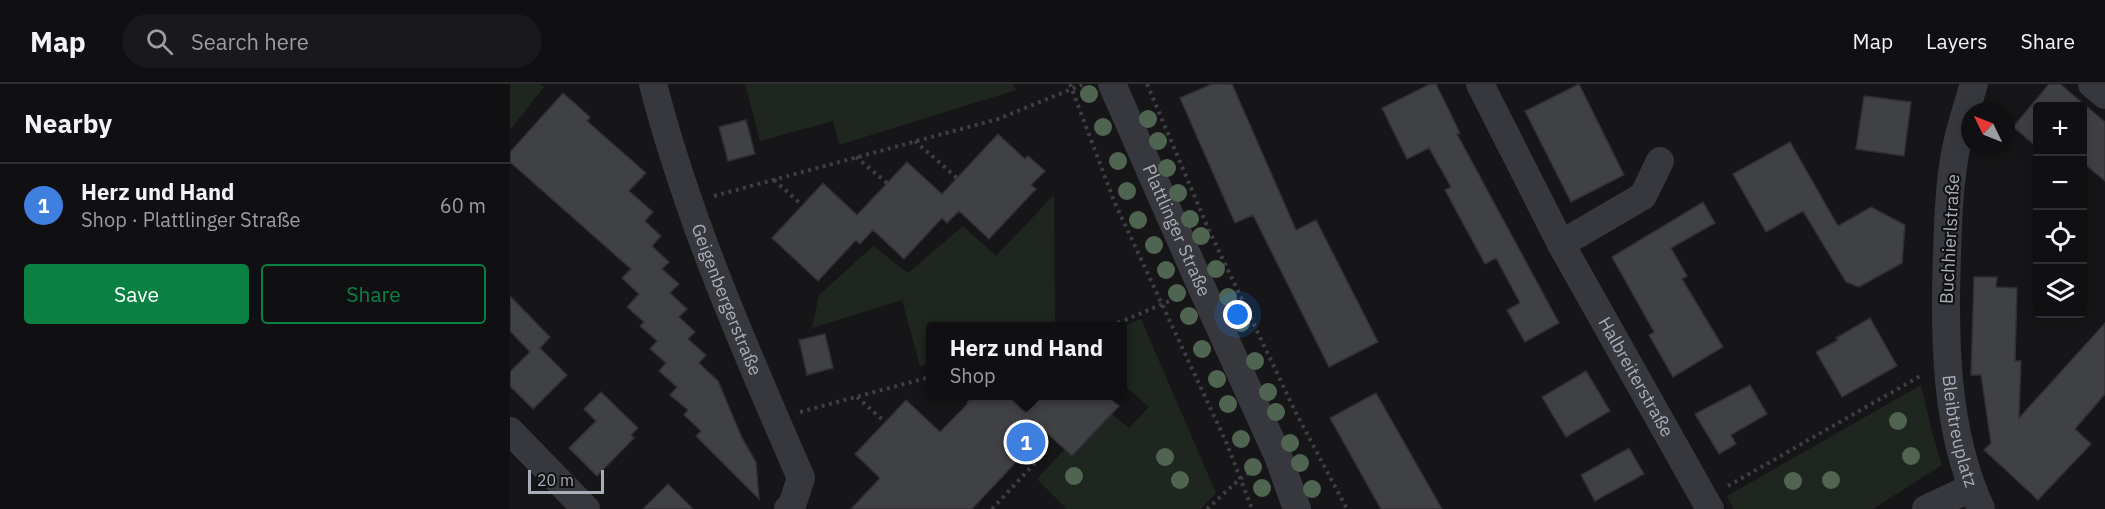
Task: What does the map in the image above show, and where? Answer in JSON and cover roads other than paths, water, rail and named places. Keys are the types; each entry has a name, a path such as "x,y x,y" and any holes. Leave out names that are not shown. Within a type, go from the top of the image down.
{"street":[{"name":"Geigenbergerstraße","path":"653,84 690,202 724,299 801,478 792,505 788,509"},
{"name":"Plattlinger Straße","path":"1112,84 1200,286 1278,456 1297,509"},
{"name":"Halbreiterstraße","path":"1480,84 1561,244 1707,504"},
{"name":"Buchhierlstraße","path":"1948,360 1946,295 1948,226 1955,154 1974,84"},
{"path":"2092,84 2105,95"},
{"path":"1561,244 1643,196 1660,162"},
{"name":"Bleibtreuplatz","path":"1926,509 1976,498 1959,449 1951,404 1948,360"},
{"path":"510,431 586,509"}],"place":[{"name":"Herz und Hand","path":"1026,442"}]}
